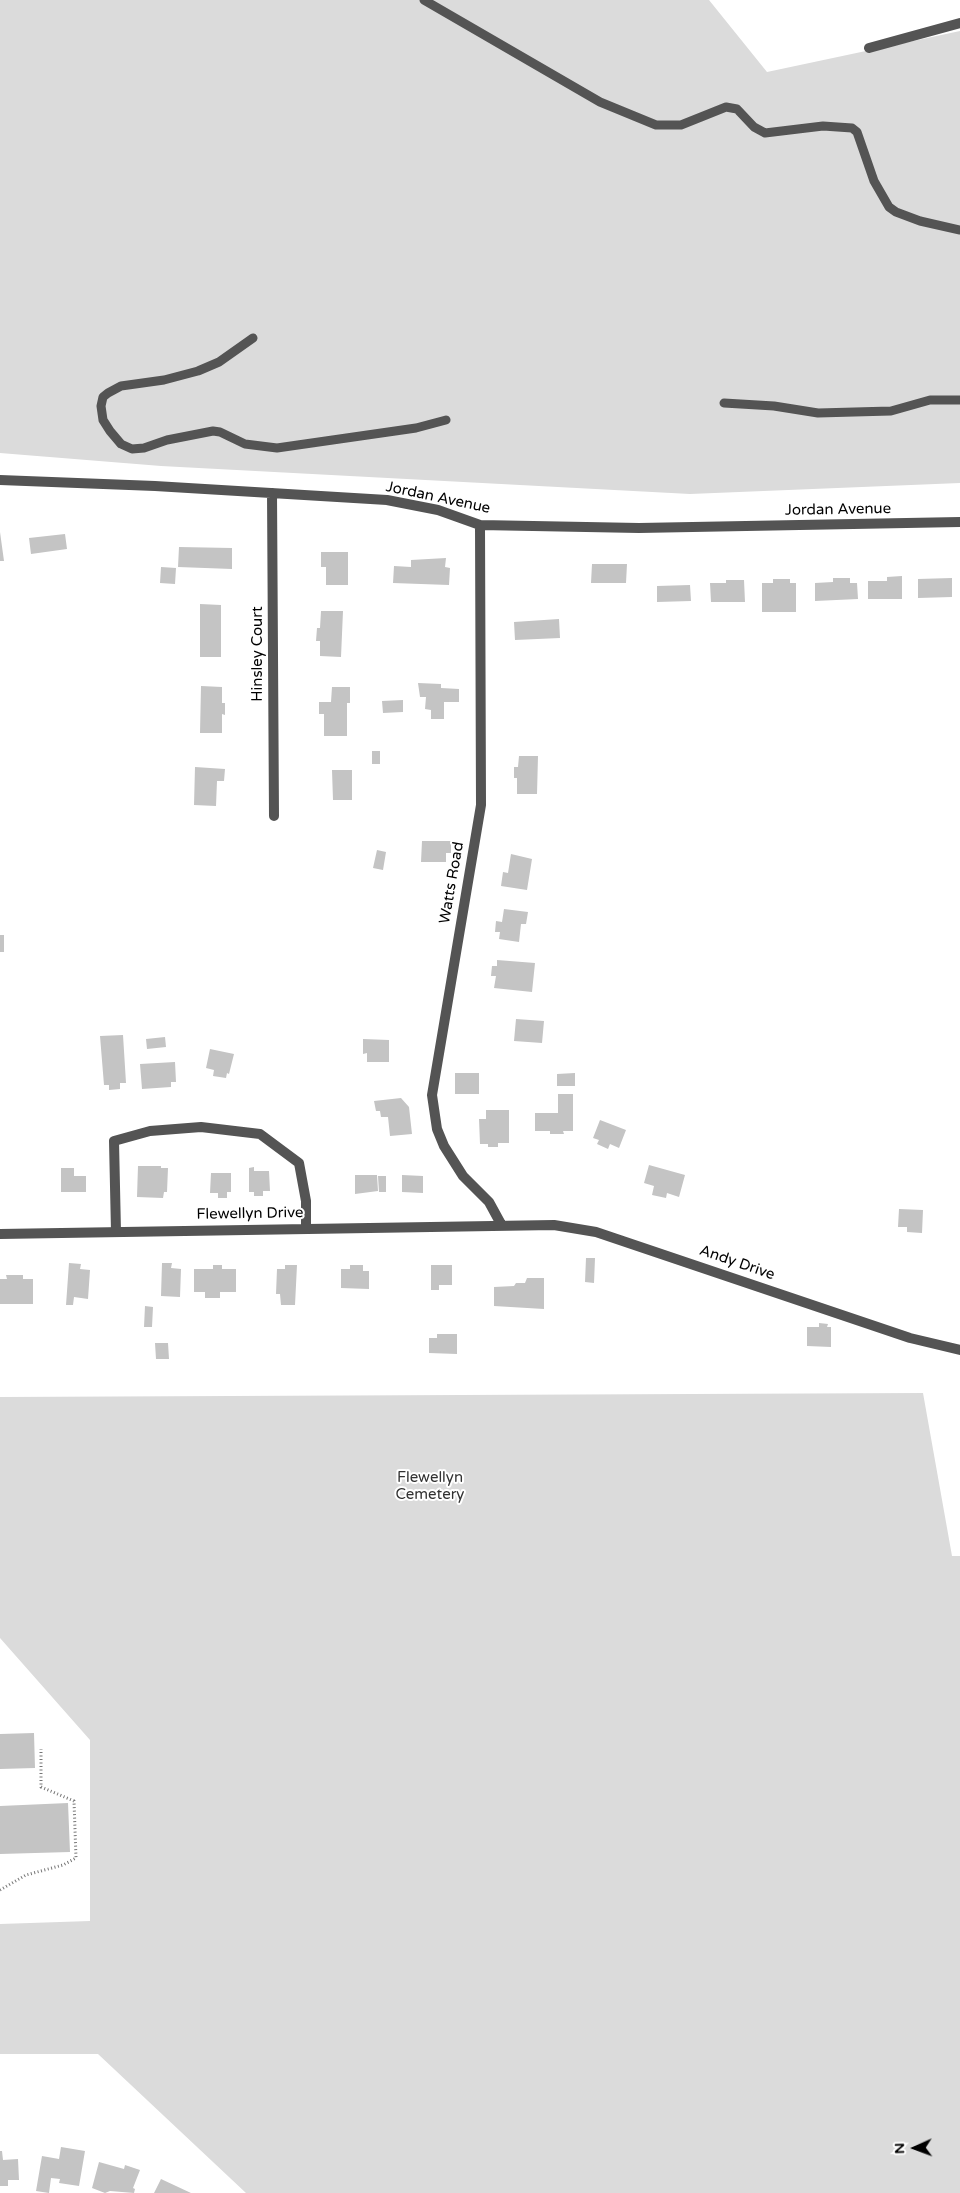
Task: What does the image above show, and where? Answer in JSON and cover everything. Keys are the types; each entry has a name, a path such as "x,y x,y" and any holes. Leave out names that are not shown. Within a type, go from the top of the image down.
{"street":[{"path":"869,48 960,23"},
{"name":"Jordan Avenue","path":"0,480 272,492 387,500 438,510 480,525 639,528 960,522"},
{"name":"Hinsley Court","path":"272,492 274,816"},
{"name":"Watts Road","path":"480,525 481,805 432,1095 437,1128 444,1146 463,1176 489,1202 501,1224"},
{"path":"116,1232 114,1142 150,1131 201,1127 260,1134 299,1163 306,1201 306,1228"},
{"name":"Flewellyn Drive","path":"0,1234 501,1224"},
{"name":"Andy Drive","path":"501,1224 554,1225 596,1232 910,1338 960,1350"}],"lane":[{"path":"424,0 600,102 656,125 681,126 726,107 737,109 754,127 766,133 823,126 852,128 857,132 874,180 889,207 896,212 920,221 960,230"},
{"path":"253,338 219,362 198,371 164,380 121,386 108,393 103,397 101,406 104,420 110,431 121,444 132,449 144,448 167,440 213,432 224,434 245,444 277,448 416,428 446,420"},
{"path":"724,403 767,405 818,413 891,410 930,400 960,400"}],"path":[{"path":"0,1890 26,1875 63,1865 76,1858 74,1801 41,1787 41,1749"}],"green space":[{"path":"0,0 709,0 767,72 960,31 960,483 690,494 161,466 0,453"},
{"name":"Flewellyn Cemetery","path":"923,1393 952,1556 960,1556 960,2193 246,2193 98,2054 0,2054 0,1924 90,1921 90,1740 0,1638 0,1397"}],"building":[{"path":"0,532 4,561 0,561"},
{"path":"65,534 67,549 31,554 29,538"},
{"path":"179,547 232,548 232,569 178,567"},
{"path":"321,552 348,552 348,585 326,585 326,567 321,567"},
{"path":"446,558 445,567 450,568 449,585 393,583 394,566 411,567 411,560"},
{"path":"592,564 627,564 626,583 591,583"},
{"path":"161,567 176,568 175,584 160,583"},
{"path":"902,576 902,599 868,599 868,581 887,581 887,577"},
{"path":"833,578 850,578 850,583 857,583 858,599 815,601 815,583 833,582"},
{"path":"952,578 952,597 918,598 918,579"},
{"path":"773,579 790,579 790,583 796,583 796,612 762,612 762,583 773,583"},
{"path":"726,580 744,580 745,602 711,602 710,583 726,583"},
{"path":"690,585 691,601 657,602 657,586"},
{"path":"200,604 221,605 221,657 200,657"},
{"path":"321,611 343,611 341,657 320,656 320,641 316,641 317,628 320,628"},
{"path":"559,619 560,638 515,640 514,622"},
{"path":"418,683 441,684 441,688 459,689 459,702 444,702 444,719 431,719 431,710 425,709 426,697 420,697"},
{"path":"201,686 222,687 222,703 225,703 225,715 222,714 222,733 200,733"},
{"path":"332,687 350,687 350,703 347,703 347,736 324,736 324,714 319,714 319,702 331,702"},
{"path":"403,700 403,712 383,713 382,701"},
{"path":"372,751 380,751 380,764 372,764"},
{"path":"519,756 538,756 537,794 517,794 517,778 514,778 514,767 518,767"},
{"path":"195,767 225,769 224,781 217,781 216,806 194,805"},
{"path":"332,770 352,770 352,800 333,800"},
{"path":"422,841 451,841 451,853 446,853 446,862 421,862"},
{"path":"377,850 386,852 383,870 373,868"},
{"path":"511,854 532,859 527,890 501,886 503,872 508,873"},
{"path":"504,909 528,912 526,924 521,924 519,942 499,939 500,932 495,932 496,921 502,922"},
{"path":"0,935 4,935 4,952 0,952"},
{"path":"497,960 535,963 532,992 494,988 496,976 491,976 492,966 497,966"},
{"path":"516,1019 544,1021 542,1043 514,1041"},
{"path":"123,1035 126,1083 120,1083 120,1089 109,1090 109,1085 104,1085 100,1036"},
{"path":"165,1037 166,1047 147,1049 146,1039"},
{"path":"363,1039 389,1040 389,1062 367,1062 367,1053 363,1054"},
{"path":"210,1049 234,1054 229,1074 227,1073 226,1078 213,1076 214,1070 206,1068"},
{"path":"175,1062 176,1082 171,1082 171,1087 142,1089 140,1064"},
{"path":"455,1073 479,1073 479,1094 455,1094"},
{"path":"575,1073 575,1086 557,1086 557,1074"},
{"path":"558,1094 573,1094 573,1131 563,1131 564,1134 550,1134 550,1131 535,1131 535,1113 558,1113"},
{"path":"401,1098 409,1107 412,1134 390,1136 388,1117 381,1117 380,1111 376,1111 374,1101"},
{"path":"486,1110 509,1110 509,1143 498,1143 498,1147 488,1147 488,1144 480,1144 479,1119 486,1119"},
{"path":"600,1120 626,1130 619,1148 610,1144 608,1149 597,1144 599,1140 593,1138"},
{"path":"649,1165 685,1175 679,1197 667,1193 666,1198 652,1195 654,1186 644,1183"},
{"path":"138,1166 161,1166 161,1168 168,1168 167,1192 164,1192 163,1198 137,1197"},
{"path":"254,1167 254,1171 269,1171 270,1191 263,1191 263,1196 254,1196 254,1192 249,1192 249,1168"},
{"path":"61,1168 74,1168 74,1176 86,1176 86,1192 61,1192"},
{"path":"211,1173 231,1173 231,1192 227,1192 227,1198 218,1198 218,1193 210,1193"},
{"path":"355,1175 377,1175 378,1191 355,1194"},
{"path":"402,1175 423,1176 423,1193 402,1192"},
{"path":"378,1176 386,1176 386,1192 379,1192"},
{"path":"899,1209 923,1210 922,1233 907,1232 907,1227 898,1227"},
{"path":"586,1258 595,1258 594,1283 585,1282"},
{"path":"69,1263 81,1264 80,1269 90,1270 88,1299 74,1297 73,1305 66,1305"},
{"path":"162,1263 172,1263 171,1268 181,1269 180,1297 161,1296"},
{"path":"213,1265 222,1265 222,1269 236,1269 236,1292 220,1292 220,1298 205,1298 205,1292 194,1292 194,1269 213,1269"},
{"path":"285,1265 297,1265 295,1305 281,1305 280,1294 276,1294 277,1269 285,1269"},
{"path":"350,1265 363,1265 363,1271 369,1271 369,1289 341,1288 341,1269 350,1269"},
{"path":"431,1265 452,1265 452,1285 439,1285 439,1290 431,1290"},
{"path":"6,1275 23,1275 23,1279 33,1279 33,1304 0,1304 0,1279 7,1279"},
{"path":"527,1278 544,1278 544,1309 494,1306 494,1287 514,1286 516,1283 525,1283"},
{"path":"145,1306 153,1307 152,1327 144,1327"},
{"path":"819,1323 828,1324 827,1327 831,1327 831,1347 807,1346 807,1327 819,1327"},
{"path":"437,1334 457,1334 457,1354 429,1353 429,1338 437,1338"},
{"path":"155,1343 168,1343 169,1359 156,1359"},
{"path":"34,1733 35,1768 0,1769 0,1734"},
{"path":"68,1803 70,1852 0,1854 0,1806"},
{"path":"61,2147 85,2151 79,2186 59,2183 60,2179 51,2178 49,2193 36,2191 42,2156 59,2159"},
{"path":"0,2151 2,2151 3,2160 18,2159 19,2180 8,2180 8,2186 0,2186"},
{"path":"99,2162 124,2169 125,2165 140,2170 133,2188 135,2189 134,2193 110,2191 105,2193 92,2188"},
{"path":"161,2179 191,2193 154,2193"}]}
